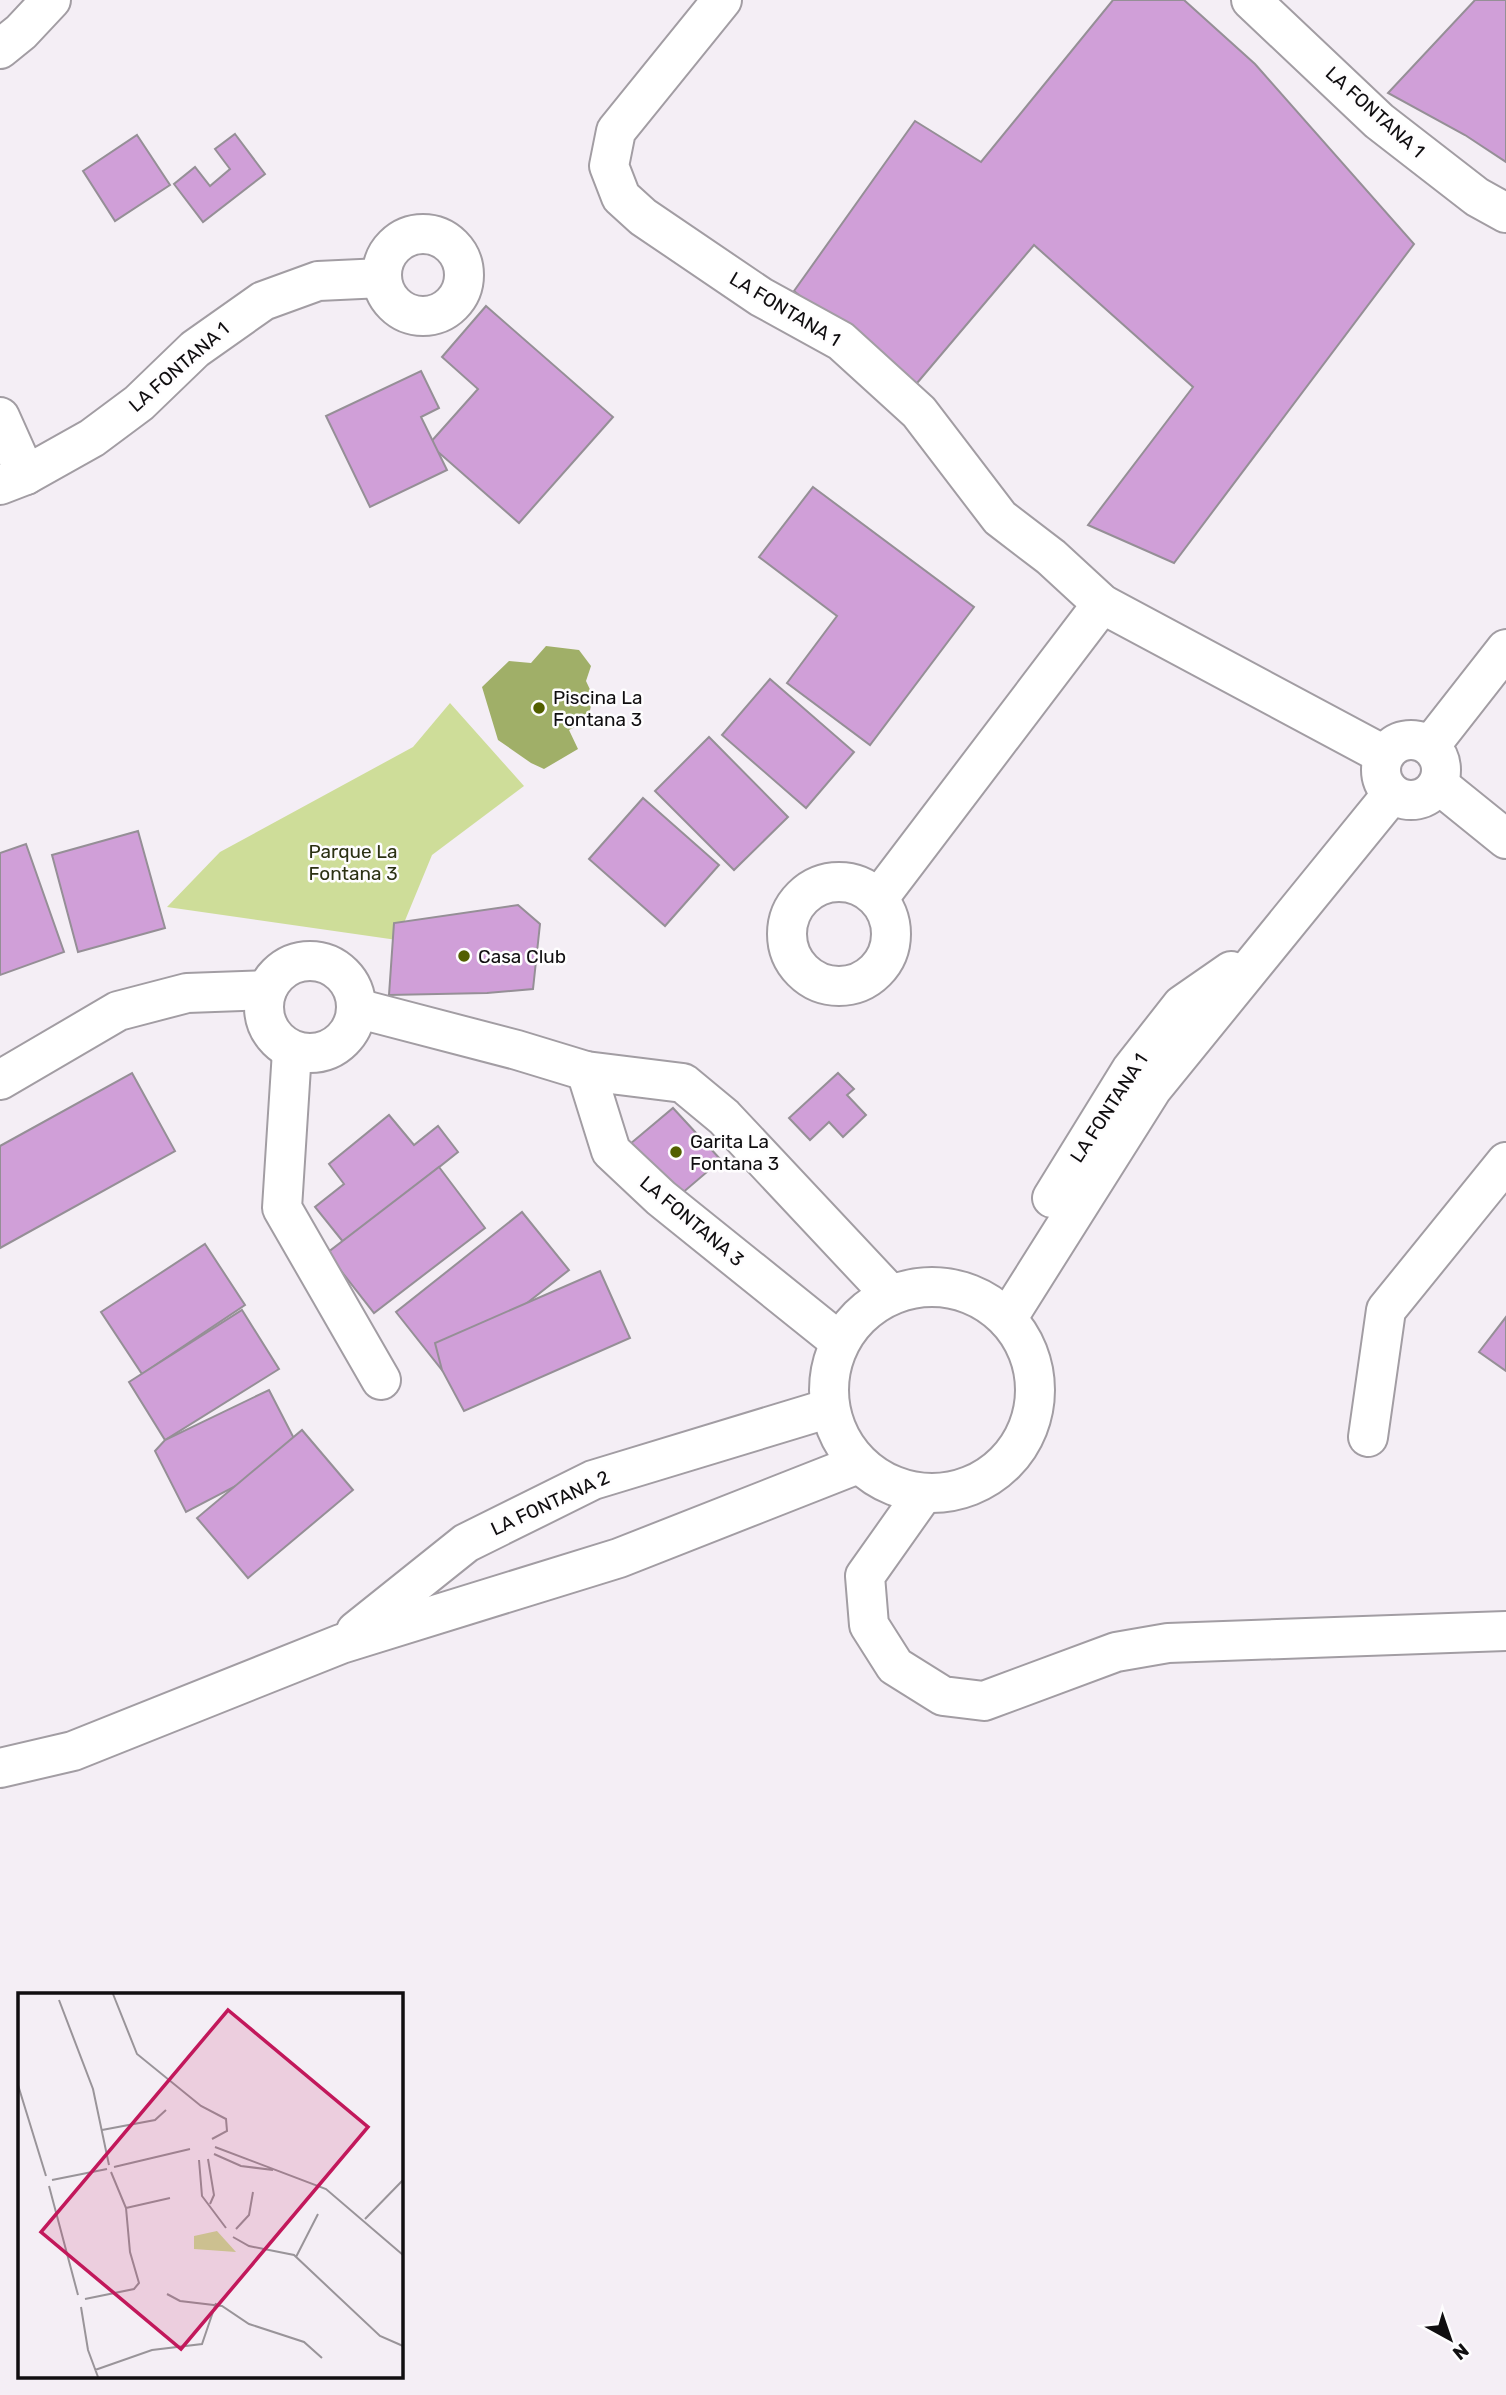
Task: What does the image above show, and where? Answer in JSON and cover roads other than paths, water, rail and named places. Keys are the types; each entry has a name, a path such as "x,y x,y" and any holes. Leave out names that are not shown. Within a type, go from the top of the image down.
{"street":[{"path":"0,49 21,32 51,0"},
{"name":"LA FONTANA 1","path":"722,0 616,131 609,166 621,197 643,218 761,297 841,341 919,412 1000,518 1051,557 1102,604 1384,755"},
{"name":"LA FONTANA 1","path":"1251,0 1379,121 1477,197 1506,213"},
{"name":"LA FONTANA 1","path":"0,417 13,480 92,438 139,403 195,349 263,301 318,281 382,278"},
{"path":"878,899 1102,604"},
{"path":"1430,746 1506,649"},
{"path":"1405,740 1430,746 1441,764 1438,784 1433,792 1417,800 1399,799 1386,788 1380,772 1384,755 1390,748 1405,740"},
{"path":"1438,784 1506,839"},
{"name":"LA FONTANA 1","path":"997,1311 1152,1089 1392,794"},
{"path":"298,962 320,962 339,971 349,981 355,994 356,1008 353,1026 343,1041 328,1050 310,1054 292,1051 279,1043 270,1032 265,1019 264,1004 267,989 286,968 298,962"},
{"path":"0,1080 118,1011 187,993 267,989"},
{"path":"356,1008 586,1071 683,1083 724,1117 891,1296"},
{"path":"292,1051 282,1208 382,1380"},
{"name":"LA FONTANA 3","path":"586,1071 611,1151 661,1198 841,1342"},
{"path":"1368,1437 1386,1310 1506,1162"},
{"path":"930,1287 950,1289 997,1311 1025,1345 1034,1375 1034,1406 1024,1435 1007,1461 983,1480 954,1491 923,1493 874,1477 858,1464 841,1441 830,1408 828,1385 832,1363 841,1342 862,1314 891,1296 930,1287"},
{"name":"LA FONTANA 2","path":"341,1644 466,1543 593,1480 830,1408"},
{"name":"LA FONTANA 2","path":"0,1768 73,1751 341,1644 619,1558 858,1464"},
{"path":"923,1493 865,1576 869,1625 895,1666 943,1696 984,1701 1116,1652 1168,1643 1506,1631"}],"place":[{"name":"Piscina La Fontana 3","path":"539,708"},
{"name":"Casa Club","path":"464,956"},
{"name":"Garita La Fontana 3","path":"676,1152"}],"park label":[{"name":"Parque La Fontana 3","path":"353,862"}]}
